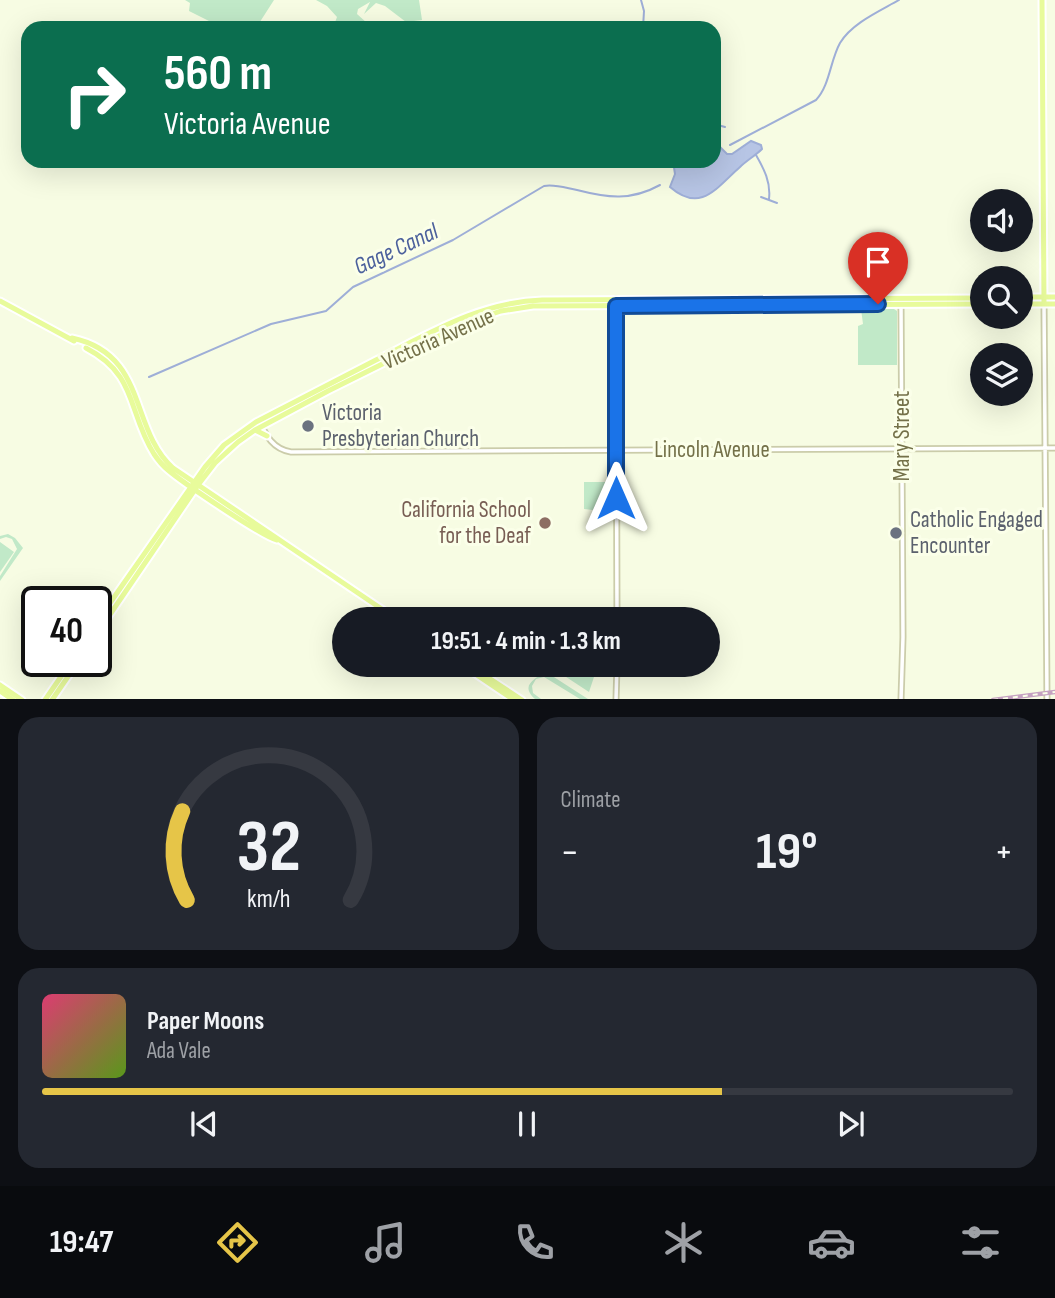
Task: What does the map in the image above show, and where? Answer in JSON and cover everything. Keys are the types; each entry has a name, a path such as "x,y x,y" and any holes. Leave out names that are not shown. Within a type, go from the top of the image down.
{"main road":[{"path":"1042,0 1044,301"},
{"path":"1033,302 1055,297"},
{"name":"Victoria Avenue","path":"112,601 224,445 261,423 488,314 533,306 616,302 970,298"},
{"path":"1033,300 1055,304"},
{"path":"0,301 104,353 121,369 130,383 160,455 173,468 194,486 272,539 378,607"},
{"name":"Victoria Avenue","path":"616,302 970,304"},
{"name":"Victoria Avenue","path":"112,611 194,486 223,455 261,423"},
{"path":"255,430 267,436"},
{"path":"45,699 60,677"},
{"path":"52,699 67,677"},
{"path":"480,677 514,699"},
{"path":"488,677 522,699"},
{"path":"0,685 22,699"},
{"path":"0,691 13,699"}],"street":[{"path":"1044,301 1046,699"},
{"path":"616,302 617,607"},
{"name":"Mary Street","path":"901,304 903,698"},
{"path":"261,423 267,436"},
{"name":"Lincoln Avenue","path":"267,436 276,447 291,452 1055,448"},
{"path":"616,699 617,677"}],"green space":[{"path":"185,0 274,0 260,21 209,21 189,11 190,3"},
{"path":"316,0 419,0 422,20 405,21 385,6 376,3 364,14 370,2 358,9 357,14 365,21 336,21 337,17 327,6"},
{"path":"861,309 897,311 897,365 858,365 858,326 863,324"},
{"path":"584,482 611,482 611,512 584,509"},
{"path":"8,534 23,548 0,581 0,576 17,549 12,539 0,539 0,536"},
{"path":"0,542 14,552 0,572"},
{"path":"537,677 544,677 536,679 532,686 533,693 541,699 535,699 530,694 531,682"},
{"path":"544,677 554,677 588,699 580,699"},
{"path":"566,677 594,677 589,692"}],"water":[{"path":"751,141 761,145 762,149 716,189 700,198 681,195 670,187 675,174 674,168 721,168 721,148 727,154 732,154"}],"waterway":[{"path":"641,0 643,21"},
{"name":"Gage Canal","path":"730,145 816,100 845,36 867,18 899,0"},
{"path":"721,126 725,127"},
{"path":"756,155 768,181 769,199"},
{"name":"Gage Canal","path":"149,377 271,324 326,311 353,287 453,240 544,186 599,195 629,196 660,185"},
{"path":"761,197 777,203"}],"railway":[{"path":"1001,699 1055,692"}],"place":[{"name":"Victoria Presbyterian Church","path":"308,426"},
{"name":"California School for the Deaf","path":"545,523"},
{"name":"Catholic Engaged Encounter","path":"896,533"}],"route":[{"path":"616,498 616,306 878,304"}]}
